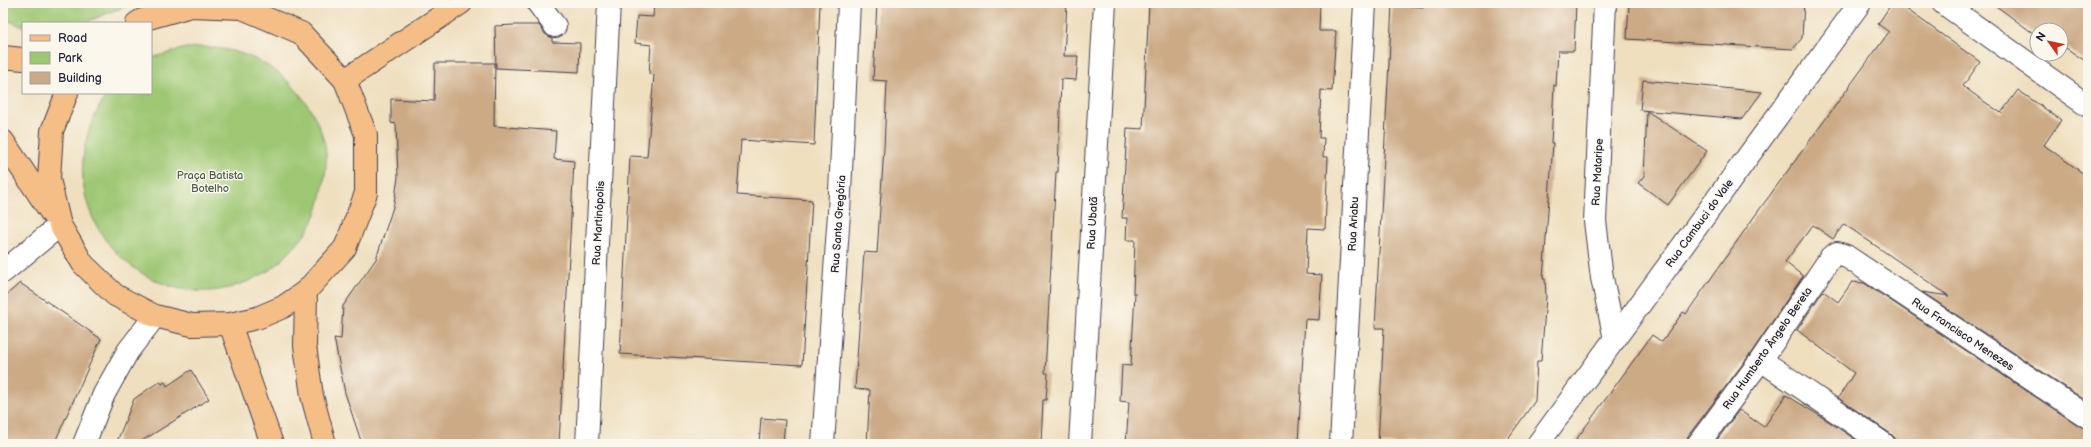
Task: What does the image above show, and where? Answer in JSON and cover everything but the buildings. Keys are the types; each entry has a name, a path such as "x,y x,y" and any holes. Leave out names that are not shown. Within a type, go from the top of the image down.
{"main road":[{"path":"345,80 461,3"},
{"path":"3,141 60,225 83,264 115,295 155,316 192,325 230,324 257,318 283,307 306,291 346,248 366,193 366,135 345,80 301,33 243,5 191,6 139,22"},
{"path":"3,57 22,59"},
{"path":"60,225 49,179 52,131 67,94"},
{"path":"306,291 305,346 312,396 325,444"},
{"path":"230,324 272,444"}],"street":[{"path":"538,3 555,26"},
{"name":"Rua Martinópolis","path":"587,444 609,3"},
{"name":"Rua Santa Gregória","path":"823,444 839,212 849,3"},
{"name":"Rua Ubatã","path":"1080,444 1106,3"},
{"name":"Rua Ariabu","path":"1341,444 1365,3"},
{"name":"Rua Mataripe","path":"1605,3 1595,221 1602,278 1615,339"},
{"name":"Rua Cambuci do Vale","path":"1538,444 1860,3"},
{"path":"1943,3 2088,106"},
{"path":"3,272 60,225"},
{"name":"Rua Humberto Ângelo Bereta","path":"1698,444 1761,360 1831,257 1837,253"},
{"name":"Rua Francisco Menezes","path":"1837,253 1853,260 2088,417"},
{"path":"84,444 104,394 128,351 155,316"},
{"path":"1761,360 1884,444"}],"green space":[{"path":"3,3 133,3 86,22 22,22 22,27 3,18"},
{"name":"Praça Batista Botelho","path":"186,48 219,48 251,57 266,64 291,85 302,97 318,124 325,146 326,166 320,201 318,209 308,230 283,259 266,272 241,284 215,290 202,291 177,288 152,279 140,272 119,255 102,235 91,213 84,190 83,166 86,141 94,117 107,94 152,94 152,58"}]}
